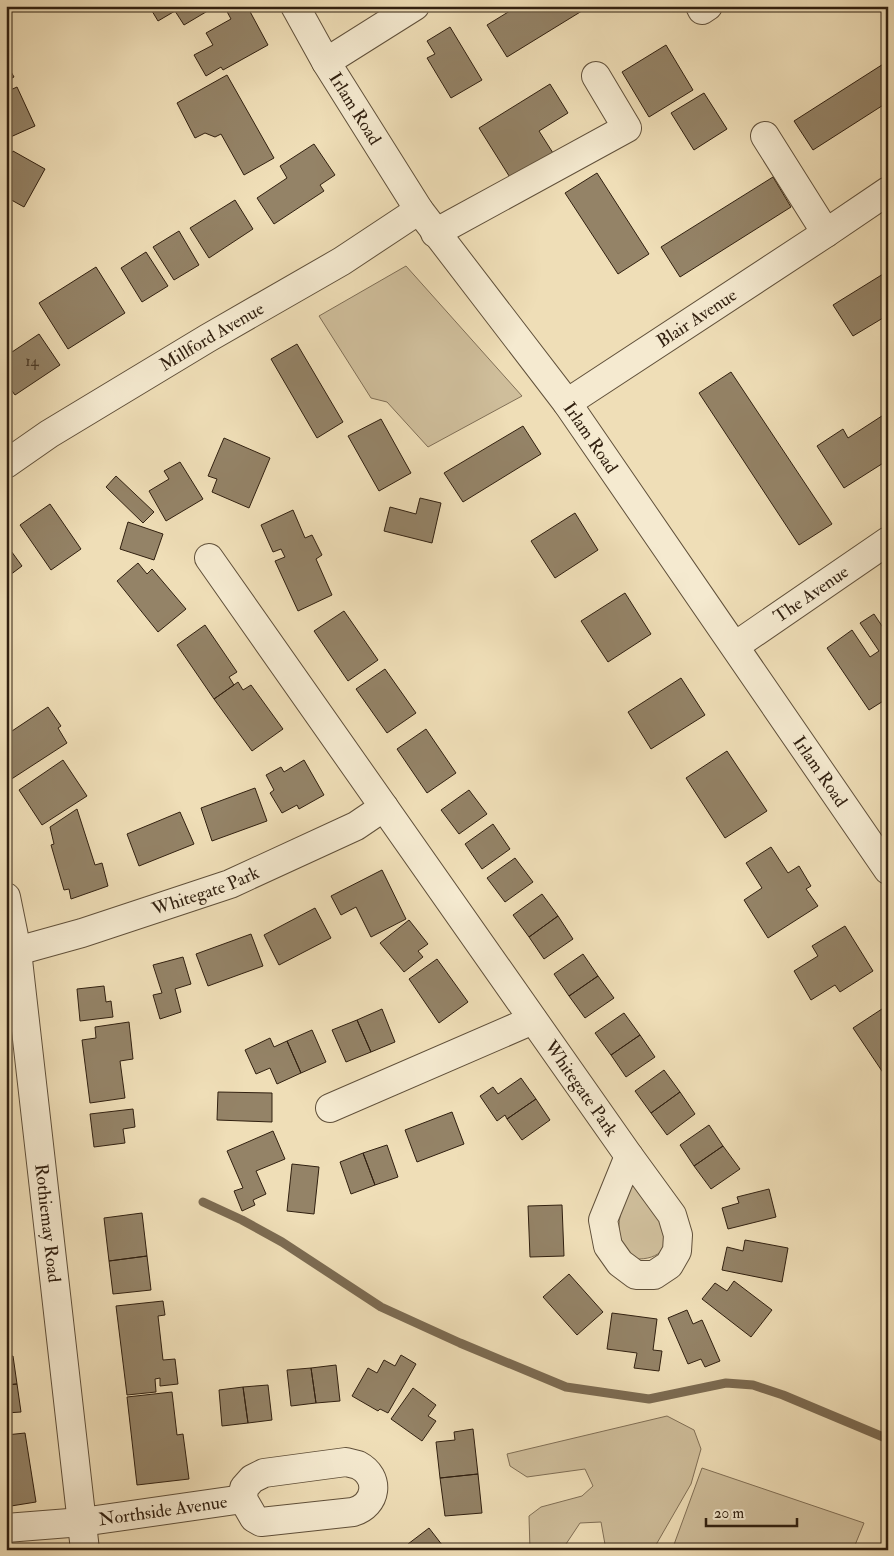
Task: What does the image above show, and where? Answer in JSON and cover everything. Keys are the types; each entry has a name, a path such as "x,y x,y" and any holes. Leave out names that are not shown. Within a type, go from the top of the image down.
{"street":[{"name":"Irlam Road","path":"295,6 326,62 419,210 566,402 888,870"},
{"path":"326,62 415,6"},
{"path":"700,6 702,10 708,6"},
{"path":"435,232 627,128 596,76"},
{"path":"765,136 826,233"},
{"name":"Blair Avenue","path":"566,402 826,233 888,190"},
{"name":"Millford Avenue","path":"6,464 65,424 208,338 342,261 419,210"},
{"name":"The Avenue","path":"735,646 888,541"},
{"name":"Whitegate Park","path":"209,558 629,1156"},
{"name":"Whitegate Park","path":"13,944 82,933 230,884 356,826 384,807"},
{"name":"Rothiemay Road","path":"6,897 85,1550"},
{"path":"330,1108 533,1020"},
{"name":"Northside Avenue","path":"6,1528 82,1522 243,1499"}],"shaded area":[{"path":"406,266 522,396 428,447 387,402 371,398 319,316"},
{"path":"632,1185 636,1186 653,1208 662,1221 665,1230 666,1238 662,1250 658,1254 644,1259 635,1259 627,1251 620,1234 620,1216"},
{"path":"667,1416 694,1430 701,1449 691,1484 653,1550 606,1550 601,1522 580,1523 562,1550 530,1550 529,1516 541,1507 582,1496 593,1486 585,1469 527,1477 510,1466 507,1454"},
{"path":"702,1468 864,1523 853,1550 672,1550"}],"building":[{"path":"149,6 216,6 184,25 175,11 158,21"},
{"path":"224,6 247,6 268,45 223,70 221,67 206,76 194,55 213,45 206,33 231,19"},
{"path":"518,6 590,6 507,57 487,25"},
{"path":"450,27 482,80 451,98 427,58 435,54 427,41"},
{"path":"666,45 693,90 649,117 622,72"},
{"path":"888,61 888,102 813,150 794,121"},
{"path":"6,63 14,77 6,81"},
{"path":"227,75 274,158 244,175 221,134 215,137 205,133 195,138 177,103"},
{"path":"550,84 568,113 539,131 553,153 511,179 479,128"},
{"path":"17,87 35,126 6,139 6,92"},
{"path":"704,93 727,129 694,150 671,113"},
{"path":"314,144 335,175 320,185 324,191 274,224 257,198 287,178 280,166"},
{"path":"13,151 45,169 24,207 6,197 6,163"},
{"path":"597,173 649,254 618,274 565,193"},
{"path":"773,177 791,207 680,277 661,247"},
{"path":"235,200 253,229 209,258 190,228"},
{"path":"179,231 199,265 174,280 153,247"},
{"path":"146,252 168,286 142,302 121,268"},
{"path":"96,267 125,313 68,349 39,303"},
{"path":"888,271 888,315 853,336 833,305"},
{"path":"39,334 60,365 15,395 6,383 6,356"},
{"path":"297,344 343,422 317,438 271,359"},
{"path":"731,372 832,524 799,545 699,393"},
{"path":"888,412 888,460 844,488 817,446 843,429 848,438"},
{"path":"381,419 411,473 379,491 348,436"},
{"path":"523,426 541,454 463,502 444,473"},
{"path":"224,438 270,458 249,508 212,492 217,479 208,476"},
{"path":"180,462 203,499 166,521 149,491 169,479 164,471"},
{"path":"116,476 154,512 143,523 106,487"},
{"path":"420,498 441,503 432,543 384,531 390,507 416,514"},
{"path":"50,504 81,549 51,570 20,525"},
{"path":"293,510 305,538 312,535 322,555 316,559 332,595 298,611 275,561 285,557 281,549 273,552 261,525"},
{"path":"575,513 598,550 555,578 531,541"},
{"path":"128,522 163,534 154,560 120,549"},
{"path":"6,544 22,566 6,578"},
{"path":"138,563 147,574 152,569 186,609 158,632 117,581"},
{"path":"625,593 651,634 608,662 581,621"},
{"path":"344,611 378,660 348,681 314,631"},
{"path":"874,614 888,635 888,698 869,710 827,648 852,630 870,657 879,651 860,623"},
{"path":"205,625 237,672 229,677 234,685 214,699 177,645"},
{"path":"385,669 416,713 387,733 356,689"},
{"path":"681,678 705,715 651,749 628,712"},
{"path":"238,682 243,690 251,685 283,729 252,751 214,699"},
{"path":"48,707 61,726 58,728 67,743 10,780 6,774 6,735"},
{"path":"426,729 456,773 427,793 397,749"},
{"path":"727,751 767,811 725,838 686,778"},
{"path":"63,760 87,796 42,825 19,790"},
{"path":"304,760 324,795 299,809 297,805 282,813 270,793 274,790 266,775 281,767 284,772"},
{"path":"255,788 267,821 212,841 201,808"},
{"path":"469,790 487,814 459,834 441,810"},
{"path":"77,809 95,865 102,863 108,886 71,899 69,889 64,890 51,845 54,844 50,827"},
{"path":"180,812 194,844 139,866 127,834"},
{"path":"493,824 510,849 482,869 465,844"},
{"path":"771,847 788,873 799,866 811,886 806,889 818,906 768,938 744,900 762,888 746,863"},
{"path":"515,858 533,882 505,902 487,878"},
{"path":"382,870 406,919 371,937 356,907 341,915 331,896"},
{"path":"542,894 558,916 529,937 513,915"},
{"path":"315,908 331,938 279,965 264,935"},
{"path":"558,916 573,939 544,959 529,937"},
{"path":"409,920 428,944 418,951 423,957 404,972 380,943"},
{"path":"845,926 873,971 840,992 835,985 811,1000 794,971 818,956 812,946"},
{"path":"251,934 263,966 208,986 196,954"},
{"path":"583,954 598,976 569,996 554,974"},
{"path":"183,957 191,984 175,989 181,1012 160,1019 153,995 162,993 153,965"},
{"path":"437,959 468,1002 439,1023 409,979"},
{"path":"598,976 614,998 585,1018 569,996"},
{"path":"104,986 106,1002 111,1001 113,1017 80,1021 77,989"},
{"path":"888,1005 888,1080 853,1028"},
{"path":"382,1009 395,1042 371,1052 357,1020"},
{"path":"624,1013 640,1035 611,1055 595,1033"},
{"path":"357,1020 371,1052 346,1062 332,1030"},
{"path":"129,1022 133,1059 120,1061 125,1098 90,1103 82,1040 96,1038 95,1027"},
{"path":"312,1030 326,1062 301,1073 287,1041"},
{"path":"640,1035 655,1057 626,1077 611,1055"},
{"path":"270,1038 274,1047 287,1041 301,1073 277,1084 270,1068 256,1074 245,1050"},
{"path":"664,1070 680,1092 651,1113 635,1091"},
{"path":"521,1078 536,1099 507,1119 505,1115 497,1121 480,1096 493,1087 498,1094"},
{"path":"218,1092 272,1093 272,1122 217,1120"},
{"path":"680,1092 695,1114 667,1135 651,1113"},
{"path":"536,1099 550,1120 522,1140 507,1119"},
{"path":"133,1109 135,1127 123,1129 125,1143 94,1147 90,1114"},
{"path":"452,1112 464,1144 417,1162 405,1130"},
{"path":"709,1125 723,1146 694,1166 680,1145"},
{"path":"273,1131 285,1159 256,1171 266,1194 253,1200 255,1205 242,1211 234,1191 243,1188 227,1151"},
{"path":"387,1145 398,1177 375,1185 363,1153"},
{"path":"723,1146 740,1169 711,1189 694,1166"},
{"path":"363,1153 375,1185 351,1194 340,1162"},
{"path":"292,1164 319,1167 314,1214 287,1211"},
{"path":"769,1189 776,1217 728,1229 722,1208 739,1203 737,1197"},
{"path":"562,1205 564,1256 530,1257 528,1206"},
{"path":"142,1213 147,1256 109,1261 104,1218"},
{"path":"745,1240 788,1248 782,1282 722,1270 727,1247 743,1251"},
{"path":"147,1256 151,1290 113,1294 109,1261"},
{"path":"569,1274 603,1312 577,1335 543,1297"},
{"path":"734,1281 772,1310 751,1337 702,1299 715,1283 727,1291"},
{"path":"163,1301 165,1315 158,1316 163,1360 175,1359 178,1384 160,1386 160,1378 155,1379 156,1392 127,1395 116,1306"},
{"path":"687,1310 693,1324 702,1320 720,1361 705,1367 701,1359 688,1364 668,1318"},
{"path":"612,1313 657,1319 653,1350 662,1351 659,1371 634,1368 637,1353 607,1349"},
{"path":"401,1355 416,1364 388,1413 380,1409 378,1411 352,1396 368,1368 377,1373 384,1360 395,1366"},
{"path":"13,1356 17,1384 6,1385 6,1357"},
{"path":"336,1365 340,1401 316,1403 311,1368"},
{"path":"311,1368 316,1403 291,1406 287,1370"},
{"path":"17,1384 21,1412 6,1413 6,1385"},
{"path":"268,1385 272,1420 248,1423 243,1387"},
{"path":"243,1387 248,1423 222,1426 219,1390"},
{"path":"413,1388 436,1405 428,1416 436,1421 422,1441 391,1419"},
{"path":"172,1392 177,1435 183,1434 189,1479 137,1485 127,1397"},
{"path":"473,1429 478,1474 440,1478 436,1442 455,1440 454,1432"},
{"path":"25,1433 36,1502 11,1506 9,1495 6,1495 6,1435"},
{"path":"478,1474 482,1513 445,1516 440,1478"},
{"path":"429,1528 446,1550 412,1550 408,1544"}],"waterway":[{"path":"203,1202 242,1220 282,1242 381,1307 460,1343 566,1387 649,1399 726,1383 753,1385 783,1395 888,1439"}]}
